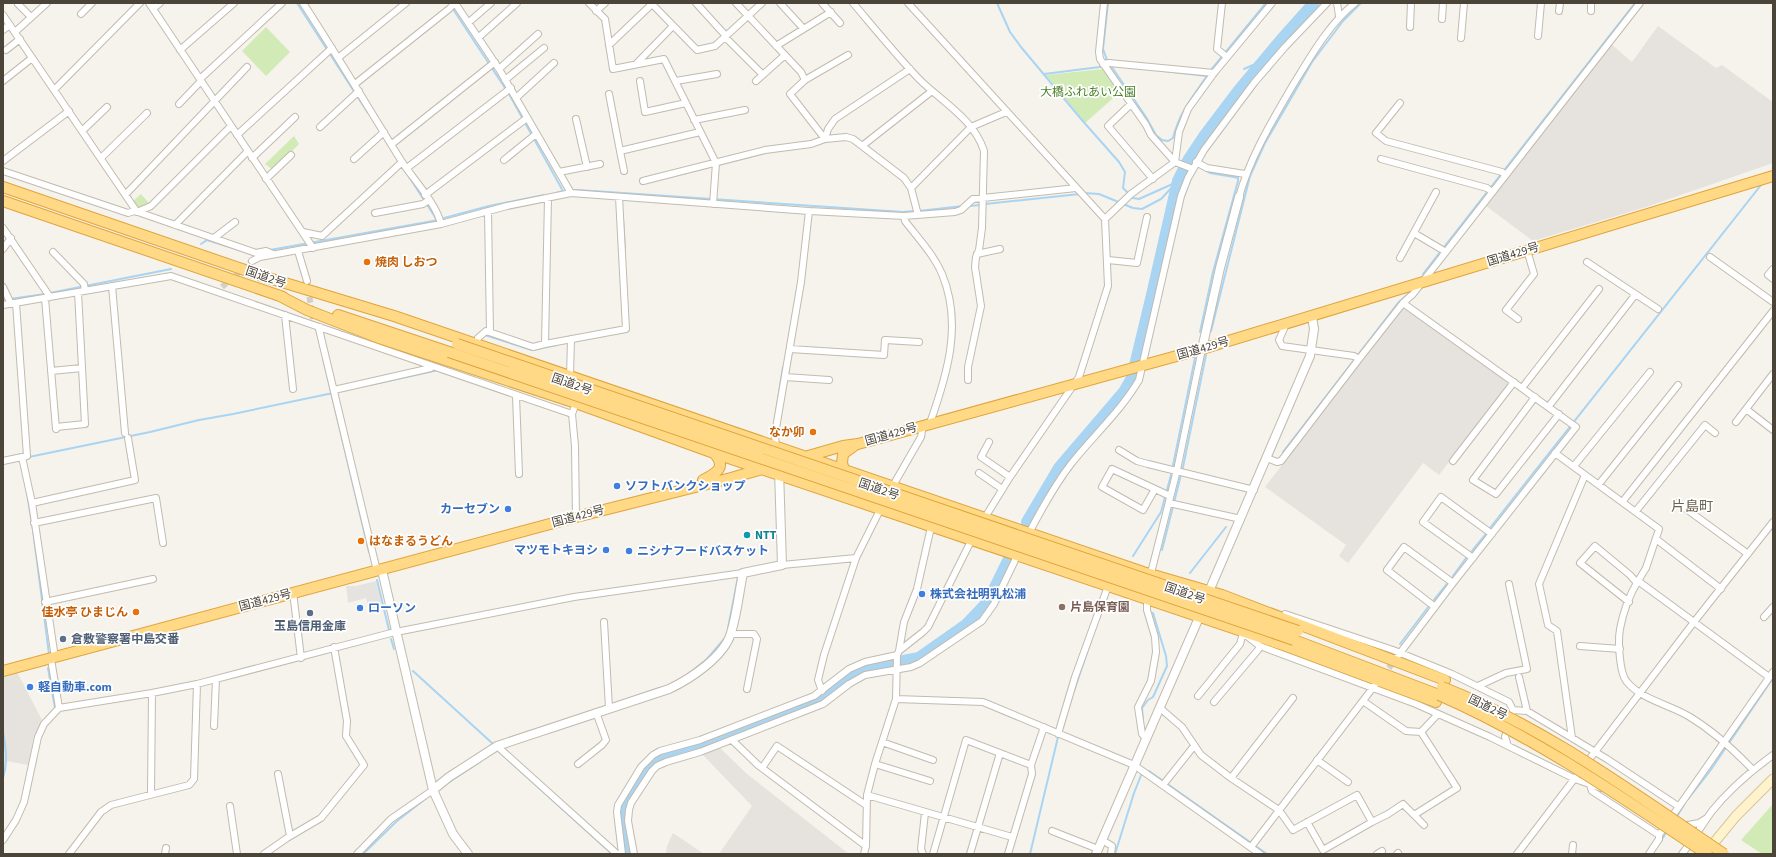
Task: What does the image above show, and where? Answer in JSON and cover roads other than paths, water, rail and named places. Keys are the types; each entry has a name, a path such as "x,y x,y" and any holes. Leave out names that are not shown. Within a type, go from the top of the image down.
{"highway":[{"name":"国道429号","path":"3,672 293,592 695,486 775,467 805,456 843,446 858,444 926,424 1142,366 1286,324 1773,176"},
{"name":"国道2号","path":"3,187 1296,636"},
{"name":"国道2号","path":"3,201 278,295 1296,636 1385,663 1441,691 1550,752 1622,797 1706,854"},
{"path":"262,276 394,316 1029,533 1222,595 1441,691"},
{"path":"278,295 307,310 379,338 576,403 714,453 775,467 790,478 880,510 1018,555 1243,633 1441,691"},
{"path":"759,441 767,445 772,450 775,467"},
{"path":"844,470 842,464 843,454 858,444"},
{"path":"695,486 716,474 719,470 719,458 714,453"},
{"path":"775,467 784,464 783,470 790,478"},
{"name":"国道2号","path":"1441,691 1499,712 1568,750 1692,835 1724,854"}],"main road":[{"path":"1706,854 1736,816 1773,779"}],"street":[{"path":"15,32 47,3"},
{"path":"80,14 92,3"},
{"path":"54,90 140,3"},
{"path":"149,3 313,248"},
{"path":"153,9 160,3"},
{"path":"180,50 234,3"},
{"path":"179,104 200,80 282,3"},
{"path":"303,3 329,50 338,58 355,84 357,92 383,134 392,144 400,164 407,168 440,221"},
{"path":"338,58 406,3"},
{"path":"468,22 491,3"},
{"path":"479,37 517,3"},
{"path":"589,3 605,19 613,68 664,59 716,163 714,201"},
{"path":"596,11 605,3"},
{"path":"696,3 763,75"},
{"path":"736,3 801,72 805,80"},
{"path":"609,45 652,4 697,50 715,46 762,3"},
{"path":"780,3 803,28"},
{"path":"822,3 840,23"},
{"path":"853,3 910,69 971,126 981,142 984,151 979,250 975,267 981,306 968,367 968,380"},
{"path":"622,854 617,812 618,805 641,767 653,755 660,751 700,740 821,698 849,669 865,662 898,655 923,632 928,626 971,540 1002,489 1075,384 1108,286 1105,219 908,3"},
{"path":"1104,3 1099,52 1151,135 1177,163 1245,174"},
{"path":"1222,3 1217,49 1225,55"},
{"path":"1105,219 1130,195 1177,163 1182,122 1188,109 1211,72 1272,3"},
{"path":"634,854 628,821 629,810 631,803 652,771 666,762 700,752 732,740 872,673 911,667 920,663 964,635 982,621 994,604 1029,533 1053,489 1131,393 1139,380 1181,196 1194,166 1254,83 1285,47 1327,3"},
{"path":"1337,3 1339,16"},
{"path":"1168,495 1177,470 1220,268 1245,174 1265,135 1314,52 1339,16 1355,3"},
{"path":"1410,27 1411,3"},
{"path":"1442,19 1443,3"},
{"path":"1462,38 1464,3"},
{"path":"1538,36 1541,3"},
{"path":"1559,11 1560,3"},
{"path":"1591,3 1591,11"},
{"path":"1267,458 1277,462 1281,461 1357,358 1403,303 1413,294 1444,250 1504,173 1640,3"},
{"path":"18,4 31,18"},
{"path":"355,84 453,5 479,37 511,89 534,135 571,193"},
{"path":"776,46 831,12"},
{"path":"3,15 138,212 256,253 298,251 571,193 619,197 714,201 809,211 904,216 918,212 955,212 961,210 968,202 973,200 982,202 1077,190"},
{"path":"3,30 10,25"},
{"path":"637,63 673,26"},
{"path":"499,69 538,34"},
{"path":"6,50 20,39"},
{"path":"505,80 544,48"},
{"path":"237,135 329,50"},
{"path":"756,81 785,55"},
{"path":"825,139 790,94 805,80 848,55"},
{"path":"3,81 32,58"},
{"path":"392,144 494,62"},
{"path":"516,98 554,63"},
{"path":"1106,63 1211,72"},
{"path":"126,194 246,67"},
{"path":"825,139 828,129 835,119 910,69"},
{"path":"676,81 717,74"},
{"path":"640,81 645,112 686,103"},
{"path":"407,168 511,89"},
{"path":"862,146 932,91"},
{"path":"320,127 357,92"},
{"path":"609,94 624,172"},
{"path":"1400,102 1376,133 1386,141 1504,173"},
{"path":"1132,104 1108,126 1153,179"},
{"path":"82,131 107,107"},
{"path":"694,120 745,110"},
{"path":"3,162 69,111"},
{"path":"911,188 971,126 1006,112"},
{"path":"101,158 147,113"},
{"path":"252,158 295,117"},
{"path":"375,213 426,200 525,119"},
{"path":"576,119 587,167"},
{"path":"3,171 128,213 138,212 151,206 231,126"},
{"path":"620,151 700,132"},
{"path":"354,159 383,134"},
{"path":"504,160 534,135"},
{"path":"643,181 765,150 811,144 825,139 846,137 853,139 904,178 911,188 918,212"},
{"path":"175,225 248,151"},
{"path":"266,179 291,154"},
{"path":"1381,159 1490,191"},
{"path":"303,232 322,236 400,164"},
{"path":"559,172 600,164"},
{"path":"1400,258 1436,192"},
{"path":"478,338 486,331 533,347 571,341 626,329 619,197"},
{"path":"545,344 548,198"},
{"path":"488,211 490,332"},
{"path":"782,565 775,467 775,434 801,282 809,211"},
{"path":"821,698 818,680 824,655 856,558 880,510 918,442 949,363 953,330 952,312 942,274 937,264 905,221 904,216"},
{"path":"1108,260 1137,263 1147,217"},
{"path":"214,238 235,222"},
{"path":"3,228 48,295 51,371 56,429 85,424 78,292"},
{"path":"1414,233 1444,250"},
{"path":"3,249 11,238"},
{"path":"977,254 1000,249"},
{"path":"1518,319 1506,310 1534,274 1527,250"},
{"path":"298,251 307,281"},
{"path":"53,252 84,288"},
{"path":"252,261 271,253"},
{"path":"1710,257 1773,302"},
{"path":"1587,262 1658,309"},
{"path":"1773,269 1768,275 1773,279"},
{"path":"3,305 12,301 78,292 84,288 112,286 171,276 220,290 285,315 312,322 320,327 432,366 444,367 516,396 572,414"},
{"path":"32,503 135,480 127,435 112,286"},
{"path":"3,287 12,301 27,456 3,461"},
{"path":"1522,388 1599,289"},
{"path":"1549,406 1635,295"},
{"path":"1398,655 1472,558 1576,427 1549,406 1403,303"},
{"path":"1622,501 1773,311"},
{"path":"285,315 293,389"},
{"path":"1052,831 1097,852 1254,490 1312,350 1314,329 1312,316"},
{"path":"1286,324 1279,340 1282,346 1357,358"},
{"path":"320,327 334,392 379,570 397,632 433,790 453,834 468,854"},
{"path":"790,349 884,355 884,340 919,342"},
{"path":"570,376 571,341"},
{"path":"334,392 431,368 432,366"},
{"path":"51,371 82,368"},
{"path":"1574,466 1650,372"},
{"path":"1736,422 1773,374"},
{"path":"785,377 829,380"},
{"path":"1453,461 1514,382"},
{"path":"1599,484 1678,385"},
{"path":"516,396 519,474"},
{"path":"1535,397 1473,480 1496,494 1559,414"},
{"path":"576,403 572,414 575,446 576,517"},
{"path":"1746,409 1773,430"},
{"path":"677,439 684,415"},
{"path":"1636,511 1705,425 1715,433"},
{"path":"989,442 981,457 1010,477"},
{"path":"1118,450 1137,461 1254,490"},
{"path":"1555,453 1659,529 1646,568 1637,582 1620,629 1622,674 1626,682 1640,692 1690,717 1726,744 1753,770"},
{"path":"22,457 32,503 60,708"},
{"path":"1151,573 1172,504 1168,495 1112,469 1102,487 1143,510 1155,489"},
{"path":"979,473 1002,489"},
{"path":"1572,738 1557,631 1548,625 1539,584 1585,475"},
{"path":"1472,558 1424,522 1441,497 1492,534"},
{"path":"34,524 156,498 163,543"},
{"path":"1678,503 1748,554"},
{"path":"1172,504 1241,520"},
{"path":"1517,854 1596,752 1640,692 1773,522"},
{"path":"864,854 866,846 867,795 875,764 896,699 898,655 904,622 917,589 931,527"},
{"path":"1767,529 1773,534"},
{"path":"1656,539 1721,589"},
{"path":"1629,602 1580,564 1595,546 1637,582 1771,674 1726,744 1678,806 1659,835 1659,839 1649,854"},
{"path":"1435,607 1387,570 1404,547 1453,583"},
{"path":"3,840 16,820 24,802 38,737 42,727 60,708 197,684 301,658 334,647 397,632 574,596 743,573 782,565 856,558"},
{"path":"357,854 391,819 450,777 499,748 597,715 609,708 669,689 694,675 719,652 731,634 743,573"},
{"path":"45,602 153,579"},
{"path":"1478,686 1506,673 1527,669 1509,584"},
{"path":"1058,734 1075,677 1108,586"},
{"path":"293,592 301,658"},
{"path":"1222,595 1263,607 1398,655 1478,686 1509,702 1513,710 1505,737 1508,746"},
{"path":"1146,739 1142,734 1138,707 1151,681 1156,652 1155,637 1147,610 1147,599"},
{"path":"1764,617 1773,607"},
{"path":"604,622 609,708"},
{"path":"1198,696 1240,644 1243,633 1260,646 1374,686 1508,746 1574,779 1635,800 1666,821"},
{"path":"731,634 754,634 757,639 746,689"},
{"path":"1214,702 1260,646"},
{"path":"1580,646 1620,648"},
{"path":"264,854 290,836 321,818 364,765 346,736 347,721 334,647"},
{"path":"1519,676 1527,711"},
{"path":"214,726 216,679"},
{"path":"69,854 101,812 111,805 189,785 194,779 197,684"},
{"path":"1252,845 1374,686"},
{"path":"151,794 152,693"},
{"path":"1231,778 1293,698"},
{"path":"896,699 983,702 1134,765 1165,783 1252,845 1258,854"},
{"path":"1363,701 1406,731 1421,732"},
{"path":"1160,708 1182,727 1201,755 1231,778 1279,810 1293,830 1357,795 1372,822"},
{"path":"1513,710 1527,711 1596,752 1678,806"},
{"path":"1421,732 1438,714"},
{"path":"578,764 606,740 597,715"},
{"path":"1008,854 1032,774 1030,765 1044,727"},
{"path":"1414,815 1429,804 1442,799 1457,788 1421,732"},
{"path":"732,740 762,768 866,846"},
{"path":"933,854 966,740 1030,765"},
{"path":"882,742 932,760"},
{"path":"762,768 778,746 866,805"},
{"path":"1165,783 1194,746"},
{"path":"499,748 617,854"},
{"path":"970,854 1000,753"},
{"path":"1682,854 1692,835 1727,795 1753,770 1773,755"},
{"path":"1317,760 1348,782"},
{"path":"875,764 930,781"},
{"path":"278,774 290,836"},
{"path":"1590,785 1592,791 1659,835"},
{"path":"867,795 1012,837"},
{"path":"1307,822 1323,850 1403,804 1424,825"},
{"path":"230,806 237,854"},
{"path":"923,854 921,849 925,813"},
{"path":"1692,835 1674,825 1699,823 1709,817"},
{"path":"1102,840 1112,846 1111,854"},
{"path":"1572,854 1573,845"}],"waterway":[{"path":"297,3 368,113"},
{"path":"449,3 509,94 563,191"},
{"path":"997,3 1010,32 1021,47 1119,162 1125,172 1123,188 1133,198 1139,199 1177,182"},
{"path":"1108,3 1103,49 1107,60 1146,117 1156,135 1162,140 1168,141 1173,138 1187,105 1207,76 1209,76"},
{"path":"1211,70 1266,3"},
{"path":"1027,522 1059,468 1124,392 1132,378 1178,181 1189,159 1239,90 1314,3"},
{"path":"1211,331 1250,176 1265,143 1312,62 1343,21 1361,3"},
{"path":"1423,274 1635,3"},
{"path":"1244,69 1253,65 1258,66"},
{"path":"1044,74 1100,67"},
{"path":"1156,70 1207,76"},
{"path":"391,149 437,220"},
{"path":"1189,159 1195,164"},
{"path":"1198,166 1210,173 1238,178 1213,272 1200,332"},
{"path":"1084,193 1099,194 1133,208 1142,209 1161,199 1178,181"},
{"path":"1490,528 1761,185"},
{"path":"556,193 578,190 903,212 915,211"},
{"path":"985,204 1080,194"},
{"path":"270,250 433,221 489,206 544,195"},
{"path":"969,206 980,205"},
{"path":"919,211 963,206"},
{"path":"623,218 625,248"},
{"path":"201,244 207,240 252,254"},
{"path":"50,293 171,269"},
{"path":"1283,452 1398,303 1409,293"},
{"path":"3,300 45,294"},
{"path":"485,335 532,350 557,345"},
{"path":"1162,550 1183,467 1206,355"},
{"path":"323,358 369,552"},
{"path":"1133,556 1161,512 1171,475 1195,358"},
{"path":"776,412 783,367"},
{"path":"370,385 438,370"},
{"path":"29,457 333,393"},
{"path":"26,487 49,654"},
{"path":"1190,573 1226,527"},
{"path":"1472,551 1486,534"},
{"path":"1453,576 1466,558"},
{"path":"628,854 623,808 628,797 650,766 659,758 707,745 823,698 855,673 863,669 919,658 966,625 988,602 1008,561"},
{"path":"728,628 738,577"},
{"path":"377,580 389,630"},
{"path":"1434,600 1447,584"},
{"path":"1400,644 1429,606"},
{"path":"1143,721 1142,708 1148,700 1153,697 1167,666 1166,656 1153,613"},
{"path":"687,675 707,659 725,638"},
{"path":"1074,691 1092,638"},
{"path":"391,639 394,649"},
{"path":"48,668 55,708"},
{"path":"413,671 492,743"},
{"path":"1688,799 1710,771 1773,678"},
{"path":"636,696 659,688"},
{"path":"548,733 597,717"},
{"path":"3,732 6,755 6,766 3,778"},
{"path":"1030,854 1058,737"},
{"path":"496,749 611,853"},
{"path":"443,786 480,762"},
{"path":"29,793 33,769"},
{"path":"1149,771 1267,854"},
{"path":"1115,854 1134,793 1142,773"},
{"path":"363,854 397,821 429,796"},
{"path":"1676,818 1685,803"},
{"path":"1661,841 1667,831"}],"tunnel":[{"path":"222,287 252,261"},
{"path":"308,288 313,319"},
{"path":"1383,675 1396,659"}],"place":[{"name":"焼肉 しおつ","path":"367,262"},
{"name":"なか卯","path":"813,432"},
{"name":"ソフトバンクショップ","path":"617,486"},
{"name":"カーセブン","path":"508,509"},
{"name":"NTT","path":"747,535"},
{"name":"はなまるうどん","path":"361,541"},
{"name":"マツモトキヨシ","path":"606,550"},
{"name":"ニシナフードバスケット","path":"629,551"},
{"name":"株式会社明乳松浦","path":"922,594"},
{"name":"片島保育園","path":"1062,607"},
{"name":"ローソン","path":"360,608"},
{"name":"佳水亭 ひまじん","path":"136,612"},
{"name":"玉島信用金庫","path":"310,613"},
{"name":"倉敷警察署中島交番","path":"63,639"},
{"name":"軽自動車.com","path":"30,687"}],"district":[{"name":"片島町","path":"1692,506"}],"park label":[{"name":"大橋ふれあい公園","path":"1088,92"}]}
